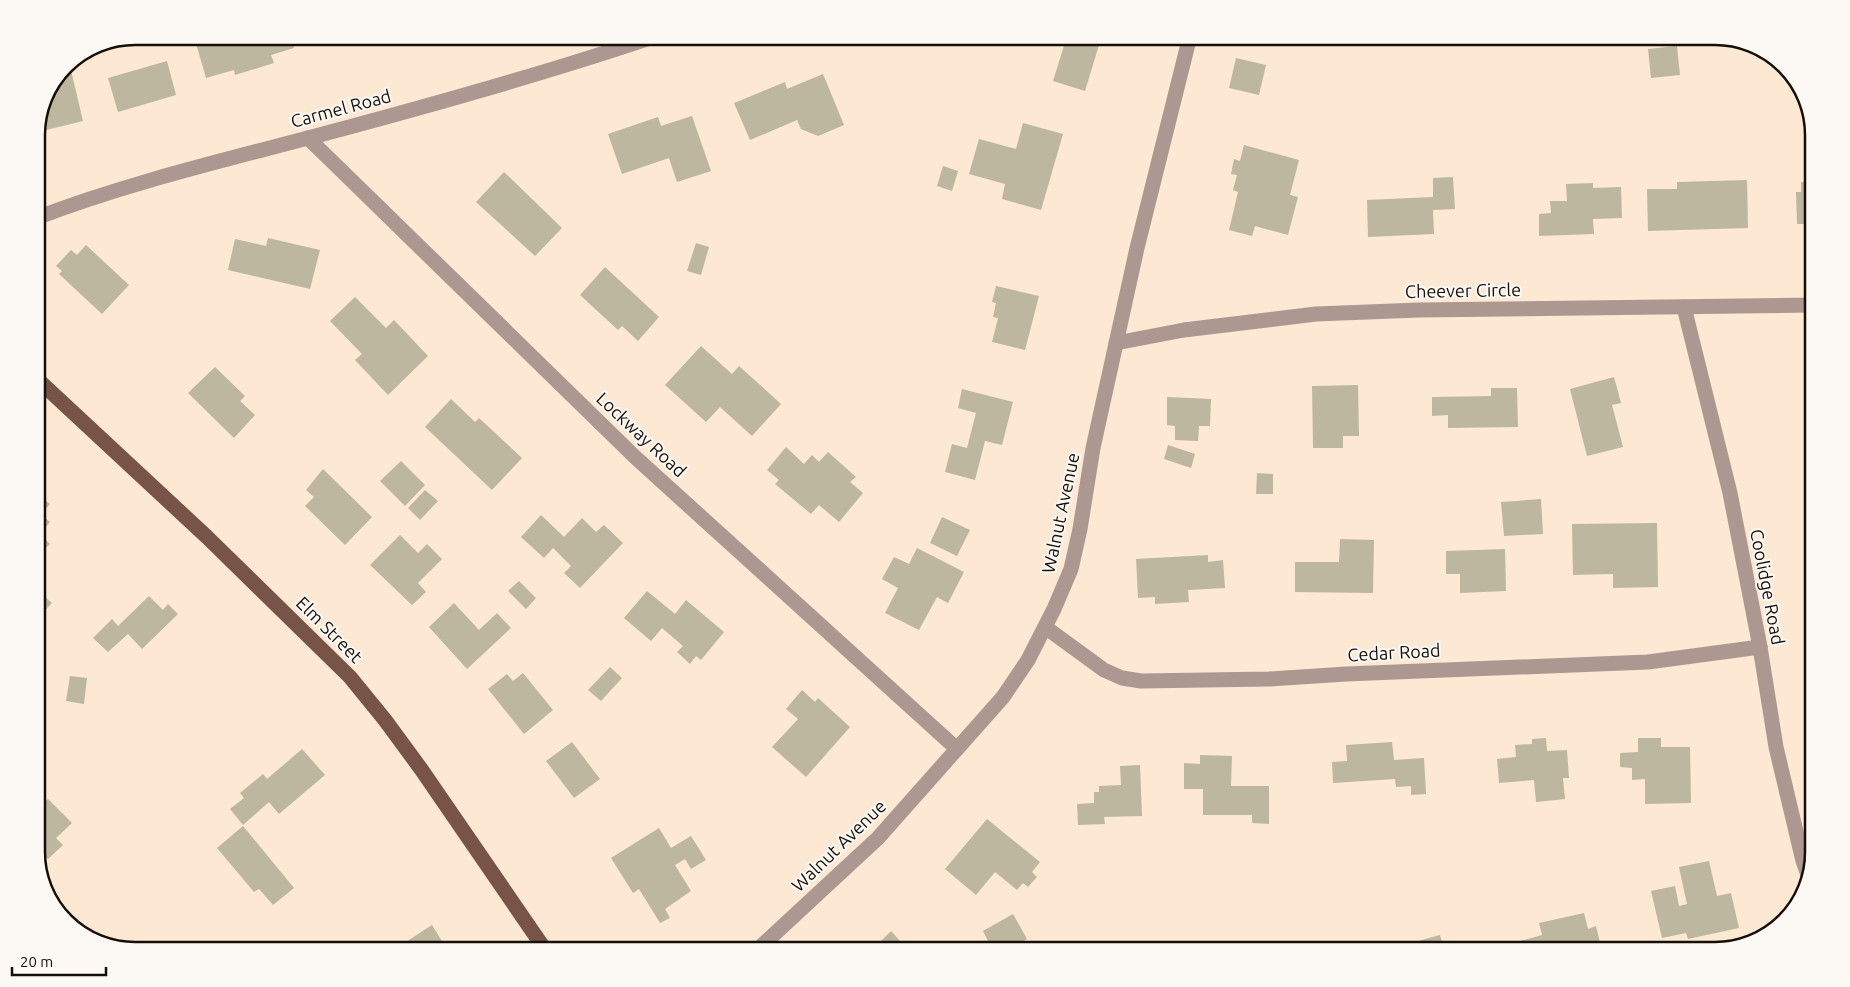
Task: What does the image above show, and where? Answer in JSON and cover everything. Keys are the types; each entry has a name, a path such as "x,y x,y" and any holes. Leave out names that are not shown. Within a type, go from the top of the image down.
{"main road":[{"name":"Elm Street","path":"45,386 207,537 350,677 421,769 540,942"}],"street":[{"name":"Carmel Road","path":"45,215 181,171 536,75 628,45"},
{"name":"Walnut Avenue","path":"766,942 878,838 957,749 1003,696 1028,660 1045,627 1071,569 1080,529 1093,448 1137,248 1188,45"},
{"name":"Lockway Road","path":"308,138 635,457 957,749"},
{"name":"Cheever Circle","path":"1116,343 1184,330 1316,314 1419,310 1805,305"},
{"name":"Coolidge Road","path":"1684,307 1730,493 1760,646 1776,747 1804,864"},
{"name":"Cedar Road","path":"1045,627 1104,670 1122,678 1141,681 1269,679 1446,669 1648,662 1760,646"}],"building":[{"path":"196,45 293,45 294,48 271,55 274,63 235,75 234,70 206,78"},
{"path":"1064,45 1099,45 1085,91 1053,81"},
{"path":"1677,46 1680,75 1651,78 1648,49"},
{"path":"1236,58 1266,65 1259,95 1229,88"},
{"path":"167,61 176,95 118,112 108,78"},
{"path":"71,72 83,121 45,130 48,111 54,95"},
{"path":"823,74 844,125 818,136 801,129 797,120 750,140 734,103 785,82 787,89"},
{"path":"692,116 711,171 677,182 669,158 622,174 608,134 658,117 661,126"},
{"path":"1023,123 1063,134 1041,210 1002,199 1005,184 969,174 979,139 1016,149"},
{"path":"1244,145 1299,160 1290,195 1298,197 1288,235 1255,226 1252,236 1229,230 1238,192 1233,190 1237,175 1231,174 1234,159 1240,161"},
{"path":"943,166 958,171 952,191 937,186"},
{"path":"504,172 562,228 535,256 476,202"},
{"path":"1453,177 1455,209 1433,210 1434,234 1368,237 1367,200 1433,197 1433,178"},
{"path":"1747,180 1748,228 1648,231 1647,189 1677,189 1677,182"},
{"path":"1801,182 1805,182 1805,224 1797,224 1796,192 1801,192"},
{"path":"1593,183 1593,188 1621,187 1622,218 1593,219 1594,234 1539,236 1539,214 1551,213 1550,201 1567,201 1566,184"},
{"path":"268,238 320,250 310,289 228,270 235,239 266,246"},
{"path":"696,243 709,247 701,275 687,271"},
{"path":"86,245 129,285 102,314 59,274 62,271 56,266 71,250 77,255"},
{"path":"605,267 659,317 638,341 622,326 618,330 580,295"},
{"path":"996,286 1039,296 1025,350 992,342 998,318 993,317 996,303 992,302"},
{"path":"355,297 386,328 394,320 428,356 388,395 355,360 362,354 330,321"},
{"path":"701,346 732,374 739,366 781,404 752,436 720,407 706,422 665,385"},
{"path":"215,367 245,396 240,401 255,415 234,438 188,393"},
{"path":"1614,377 1621,403 1612,405 1623,447 1587,456 1570,389"},
{"path":"1358,385 1359,436 1343,436 1343,448 1313,448 1312,386"},
{"path":"1491,388 1517,388 1518,427 1448,428 1448,415 1432,416 1432,397 1491,396"},
{"path":"962,389 1013,402 1002,445 985,441 975,480 945,472 952,444 967,448 976,413 958,408"},
{"path":"1167,397 1211,399 1210,426 1199,426 1198,441 1175,440 1175,426 1167,425"},
{"path":"451,399 475,422 479,418 522,458 492,490 425,427"},
{"path":"1168,445 1195,454 1191,468 1164,459"},
{"path":"786,447 804,464 812,455 819,462 828,452 856,477 850,482 863,493 839,522 819,505 811,514 775,484 779,480 767,470"},
{"path":"401,461 425,485 405,506 380,481"},
{"path":"323,469 372,517 345,545 305,506 314,497 306,490"},
{"path":"1257,473 1273,474 1273,494 1256,494"},
{"path":"425,490 438,501 420,520 408,508"},
{"path":"1541,499 1543,534 1504,536 1501,502"},
{"path":"45,500 50,504 45,510"},
{"path":"541,515 564,537 582,518 596,532 604,525 623,543 580,588 564,573 571,566 553,548 544,558 521,537"},
{"path":"942,517 970,530 957,556 930,543"},
{"path":"45,518 50,522 45,528"},
{"path":"1657,523 1658,587 1613,588 1613,574 1573,575 1572,524"},
{"path":"400,535 418,553 427,544 442,559 418,583 426,592 412,605 370,565"},
{"path":"45,539 50,544 45,549"},
{"path":"1340,539 1374,540 1373,593 1295,592 1295,562 1339,562"},
{"path":"917,548 964,572 948,603 937,597 919,630 885,613 898,588 882,579 894,557 909,564"},
{"path":"1505,549 1506,591 1460,593 1460,574 1446,574 1446,551"},
{"path":"1208,555 1208,562 1223,560 1225,588 1188,590 1189,602 1155,604 1155,597 1138,598 1136,559"},
{"path":"519,581 536,598 526,609 508,591"},
{"path":"647,591 675,614 686,600 724,632 701,660 696,656 690,664 677,652 683,646 662,628 651,641 624,618"},
{"path":"149,596 163,610 168,604 178,614 142,649 128,634 108,652 93,638 112,619 118,626"},
{"path":"45,597 52,603 45,610"},
{"path":"454,603 479,630 497,613 511,628 467,669 429,627"},
{"path":"610,667 622,678 601,701 588,690"},
{"path":"523,673 553,710 524,734 488,689 507,674 513,681"},
{"path":"70,676 87,678 84,704 66,701"},
{"path":"802,690 815,702 818,698 850,727 806,777 772,747 798,719 786,709"},
{"path":"1546,738 1547,751 1567,750 1569,778 1563,778 1565,799 1536,802 1534,780 1499,783 1497,759 1516,757 1515,745 1532,744 1532,739"},
{"path":"1638,738 1661,738 1661,747 1690,747 1691,803 1645,804 1645,779 1632,780 1632,768 1620,767 1620,753 1638,752"},
{"path":"572,742 600,779 574,798 546,761"},
{"path":"1392,742 1394,760 1424,758 1426,794 1411,795 1411,786 1396,787 1395,779 1333,783 1332,762 1347,761 1346,745"},
{"path":"302,749 325,775 279,814 269,802 243,825 230,809 244,798 240,793 263,774 267,779"},
{"path":"1200,755 1232,756 1231,786 1269,786 1269,824 1252,823 1252,815 1203,815 1203,789 1184,789 1184,763 1200,764"},
{"path":"1140,765 1142,816 1104,817 1105,824 1078,825 1077,804 1094,803 1094,792 1099,792 1099,786 1121,785 1120,766"},
{"path":"48,799 72,823 56,838 63,845 48,859 45,856 45,802"},
{"path":"987,819 1040,862 1032,872 1037,877 1028,887 1023,883 1017,890 995,872 976,895 945,869"},
{"path":"243,826 294,888 273,905 259,889 254,892 217,848"},
{"path":"659,828 671,848 691,836 706,860 691,869 685,859 675,865 691,891 665,909 670,918 660,923 639,889 633,893 611,858"},
{"path":"1709,861 1717,896 1731,893 1739,928 1688,939 1686,933 1662,938 1651,891 1675,886 1679,906 1687,904 1679,867"},
{"path":"1584,913 1588,929 1596,926 1600,942 1520,942 1542,935 1539,923"},
{"path":"1013,914 1027,939 1022,942 988,942 983,931"},
{"path":"432,925 442,942 406,942"},
{"path":"891,931 901,942 880,942"},
{"path":"1440,935 1442,942 1415,942"}]}
